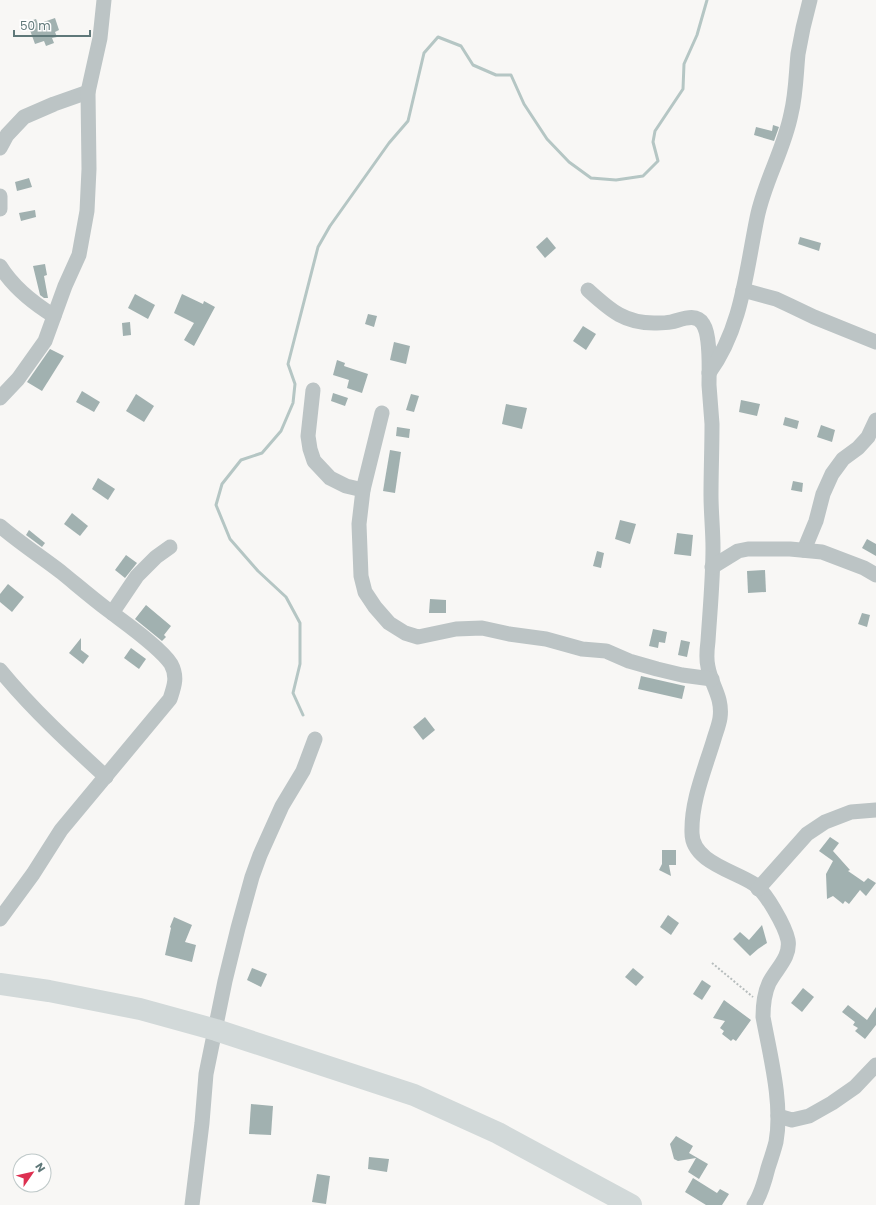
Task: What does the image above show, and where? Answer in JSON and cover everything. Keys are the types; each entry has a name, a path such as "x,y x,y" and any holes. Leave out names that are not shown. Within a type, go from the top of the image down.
{"highway":[{"path":"0,984 49,991 140,1009 216,1030 414,1094 498,1133 630,1205"}],"street":[{"path":"0,398 18,379 45,341 64,286 79,255 87,211 89,169 88,92 100,38 104,0"},
{"path":"709,373 719,360 733,330 744,290 762,195 775,165 791,115 798,54 810,0"},
{"path":"0,148 7,135 24,117 88,92"},
{"path":"0,196 0,209"},
{"path":"0,266 35,305 54,316"},
{"path":"588,290 605,305 624,318 654,323 669,322 685,318 699,319 704,325 707,338 712,423 711,497 713,547 707,649 708,667 720,703 720,717 698,790 692,840 705,858 758,888 766,897 786,934 788,942 788,953 769,982 763,1006 763,1017 777,1094 778,1116 776,1141 766,1177 754,1205"},
{"path":"744,290 776,300 876,342"},
{"path":"313,390 308,436 314,461 330,478 346,486 363,490"},
{"path":"382,413 363,490 359,524 361,576 366,592 375,607 390,623 405,633 418,637 456,630 482,628 546,640 582,649 606,651 629,661 657,669 682,675 712,679"},
{"path":"804,550 816,521 823,494 832,474 844,459 858,448 868,437 876,420"},
{"path":"0,526 15,539 60,571 160,652 171,665 175,677 175,685 170,700 61,830 33,874 0,919"},
{"path":"112,613 137,576 156,557 170,547"},
{"path":"712,567 738,551 748,549 790,548 822,552 864,568 876,575"},
{"path":"0,670 17,691 106,777"},
{"path":"192,1205 202,1123 206,1074 210,1050 216,1030 225,981 252,877 282,806 303,771 316,739"},
{"path":"758,888 807,834 825,822 851,812 876,810"},
{"path":"778,1116 792,1120 809,1116 832,1103 855,1087 876,1065"}],"path":[{"path":"712,963 763,1006"}],"building":[{"path":"55,18 59,30 55,32 57,37 52,38 54,43 46,46 44,41 35,44 27,22 36,19 38,24"},
{"path":"773,125 779,127 774,141 754,135 756,127 772,131"},
{"path":"29,178 32,187 17,191 15,182"},
{"path":"35,210 36,217 21,221 19,213"},
{"path":"547,237 556,248 545,258 536,247"},
{"path":"800,237 821,243 819,251 798,244"},
{"path":"45,264 47,275 44,276 48,298 44,298 40,295 33,266"},
{"path":"135,294 155,305 148,319 128,308"},
{"path":"182,294 203,304 204,301 215,307 194,346 184,340 194,323 174,313"},
{"path":"368,314 377,316 374,327 365,324"},
{"path":"130,322 131,335 123,336 122,323"},
{"path":"583,326 596,334 586,350 573,341"},
{"path":"394,342 410,346 406,364 390,360"},
{"path":"50,349 64,356 42,391 27,382"},
{"path":"337,360 345,363 344,366 368,374 362,393 347,388 349,380 333,375"},
{"path":"82,391 100,402 94,412 76,402"},
{"path":"333,393 348,398 345,406 331,401"},
{"path":"136,394 154,406 144,422 126,411"},
{"path":"411,394 419,396 414,412 406,410"},
{"path":"741,400 760,404 757,416 739,412"},
{"path":"506,404 527,408 522,429 502,424"},
{"path":"785,417 799,421 797,429 783,425"},
{"path":"821,425 835,430 832,442 817,437"},
{"path":"397,427 410,429 409,438 396,436"},
{"path":"390,450 401,452 395,493 383,491"},
{"path":"98,478 115,489 108,500 92,489"},
{"path":"793,481 803,483 802,492 791,490"},
{"path":"72,513 88,526 80,536 64,524"},
{"path":"620,520 636,524 630,544 615,539"},
{"path":"29,530 45,543 42,547 26,535"},
{"path":"677,533 693,535 691,556 674,554"},
{"path":"867,539 876,544 876,556 862,548"},
{"path":"597,551 604,553 601,568 593,566"},
{"path":"126,555 137,563 125,578 115,570"},
{"path":"765,570 766,592 748,593 747,571"},
{"path":"8,584 24,597 12,612 0,602 0,594"},
{"path":"430,599 446,600 446,613 429,613"},
{"path":"146,605 171,626 164,635 166,637 162,641 135,619"},
{"path":"862,613 870,615 867,627 858,624"},
{"path":"653,629 667,632 665,643 659,642 658,648 649,646"},
{"path":"81,638 81,650 89,656 83,664 69,653"},
{"path":"681,640 690,642 687,657 678,655"},
{"path":"131,648 146,659 139,669 124,658"},
{"path":"641,676 685,686 682,699 638,689"},
{"path":"425,717 435,730 423,740 413,727"},
{"path":"830,837 839,843 833,851 850,870 848,871 864,882 868,878 876,883 866,896 860,890 849,904 845,901 843,904 833,896 827,899 826,874 833,861 819,851"},
{"path":"662,850 676,850 676,865 669,865 671,876 659,870 662,864"},
{"path":"668,915 679,923 671,935 660,927"},
{"path":"174,917 192,925 185,942 196,945 192,962 165,955 170,927"},
{"path":"762,925 767,943 750,956 733,939 740,932 749,940"},
{"path":"252,968 267,974 261,987 247,980"},
{"path":"633,968 644,977 636,986 625,977"},
{"path":"702,980 711,986 702,1000 693,994"},
{"path":"803,988 814,997 802,1012 791,1003"},
{"path":"724,1000 751,1020 736,1041 733,1039 731,1041 722,1034 724,1031 720,1028 725,1021 713,1018"},
{"path":"848,1005 867,1020 876,1007 876,1025 865,1039 855,1031 858,1028 853,1025 855,1022 842,1012"},
{"path":"251,1104 273,1106 271,1135 249,1134"},
{"path":"676,1136 693,1146 689,1153 708,1164 699,1179 688,1172 696,1158 678,1161 674,1159 670,1144"},
{"path":"369,1157 389,1159 387,1172 368,1169"},
{"path":"317,1174 330,1176 326,1204 312,1202"},
{"path":"693,1178 717,1193 720,1189 729,1194 722,1205 706,1205 685,1192"}],"waterway":[{"path":"303,715 293,693 300,664 300,623 286,597 258,571 230,539 216,505 222,484 241,460 262,453 281,431 293,403 295,384 288,364 318,247 330,226 389,143 408,121 424,53 438,37 461,46 473,65 496,75 511,75 524,104 547,139 569,162 591,178 616,180 643,176 658,161 653,142 655,131 683,89 684,64 697,35 707,0"}]}
